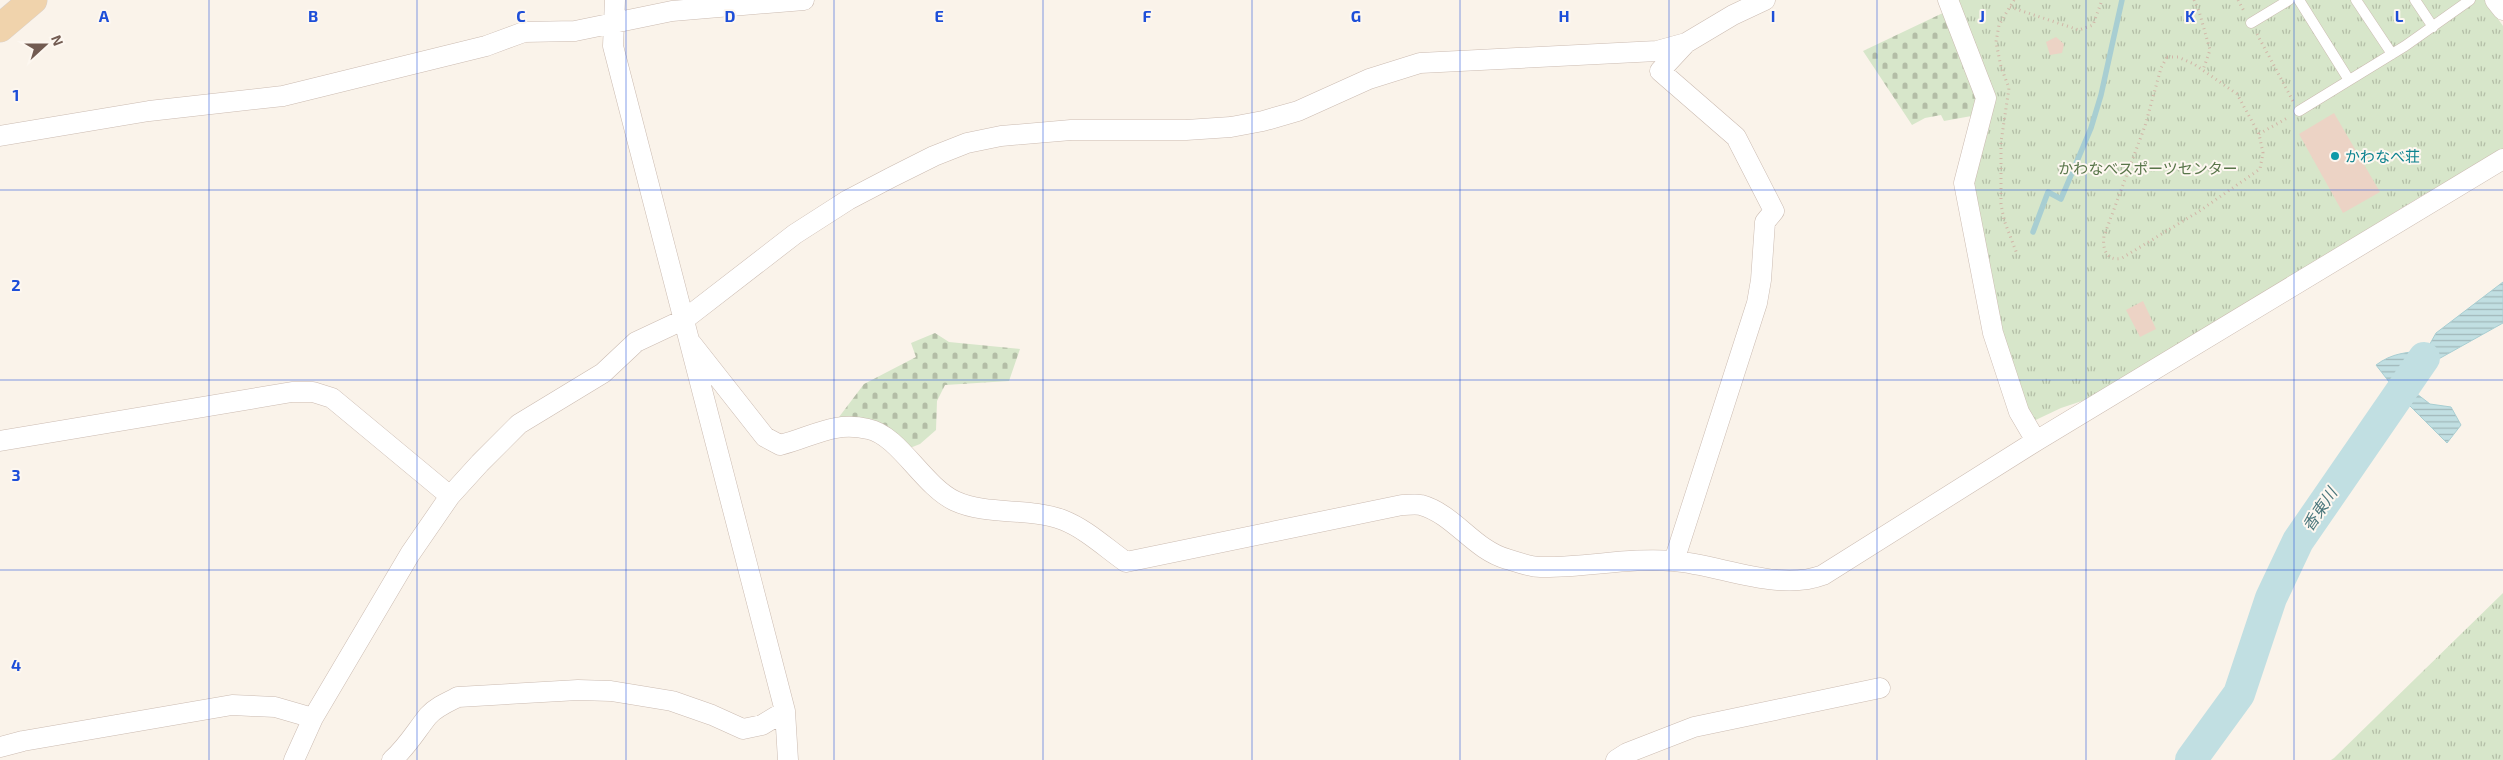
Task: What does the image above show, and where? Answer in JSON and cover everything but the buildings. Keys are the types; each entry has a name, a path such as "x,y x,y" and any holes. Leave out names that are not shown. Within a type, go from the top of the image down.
{"main road":[{"path":"0,28 33,0"}],"street":[{"path":"615,0 614,46 785,711 788,760"},
{"path":"0,136 149,111 283,96 486,46 524,32 575,31 672,11 804,0"},
{"path":"294,760 313,718 410,554 450,496 480,462 519,424 604,373 636,342 685,319 796,234 848,200 934,156 967,143 1001,136 1071,130 1186,130 1230,127 1298,112 1369,79 1420,63 1656,51 1686,43 1733,15 1765,0"},
{"path":"1948,0 1986,98 1964,183 1967,202 1994,333 2019,412 2036,441"},
{"path":"2495,0 2503,10"},
{"path":"1674,561 1757,303 1761,280 1765,222 1774,211 1736,137 1660,71 1686,43"},
{"path":"691,342 765,437 780,444 836,426 871,429 890,441 936,490 955,501 971,506 1041,514 1063,520 1084,531 1126,562 1402,505 1420,505 1438,513 1486,550 1505,559 1539,568 1626,561 1674,561 1786,581 1807,581 1823,575 2036,441 2503,159"},
{"path":"0,441 292,392 313,392 332,398 450,496"},
{"path":"1616,760 1645,746 1694,727 1880,688"},
{"path":"392,760 413,739 429,716 443,704 458,696 578,690 610,691 672,701 712,715 743,729 762,725 785,711"},
{"path":"0,747 22,741 232,705 275,707 313,718"}],"lane":[{"path":"2251,23 2289,0"},
{"path":"2299,0 2350,80"},
{"path":"2356,0 2392,54"},
{"path":"2415,0 2433,27"},
{"path":"2299,111 2392,54 2470,0"}],"path":[{"path":"2014,0 1999,25 1996,42 2001,67 2009,88 2002,130 2000,185 2004,220 2017,254"},
{"path":"2010,7 2079,30 2093,24 2102,0"},
{"path":"2194,0 2210,50 2203,70"},
{"path":"2238,0 2299,111 2259,134"},
{"path":"2167,56 2173,56 2203,70 2237,94 2259,134 2263,153 2260,169 2198,212 2122,258 2116,260 2109,257 2103,244 2104,236 2145,126 2163,62 2167,56"}],"green space":[{"name":"かわなべスポーツセンター","path":"1957,0 2485,0 2503,26 2503,149 2423,195 2094,397 2061,408 2025,425 1968,188 1993,99"},
{"path":"1947,11 1981,97 1977,115 1944,121 1941,115 1925,118 1912,125 1863,51"},
{"path":"935,333 949,342 1020,349 1009,381 945,385 937,401 936,430 920,444 905,450 863,421 839,417 864,384 916,357 911,343"},
{"path":"2503,593 2503,760 2331,760 2334,758"}],"water":[{"path":"2503,282 2503,323 2435,361 2418,378 2417,394 2430,404 2451,407 2461,425 2447,443 2400,396 2376,365 2394,356 2426,351 2436,333"}],"waterway":[{"path":"2033,232 2048,192 2061,199 2091,128 2101,95 2122,0"},
{"name":"香東川","path":"2191,760 2239,694 2271,598 2298,541 2424,358"}],"place":[{"name":"かわなべ荘","path":"2335,156"}]}
